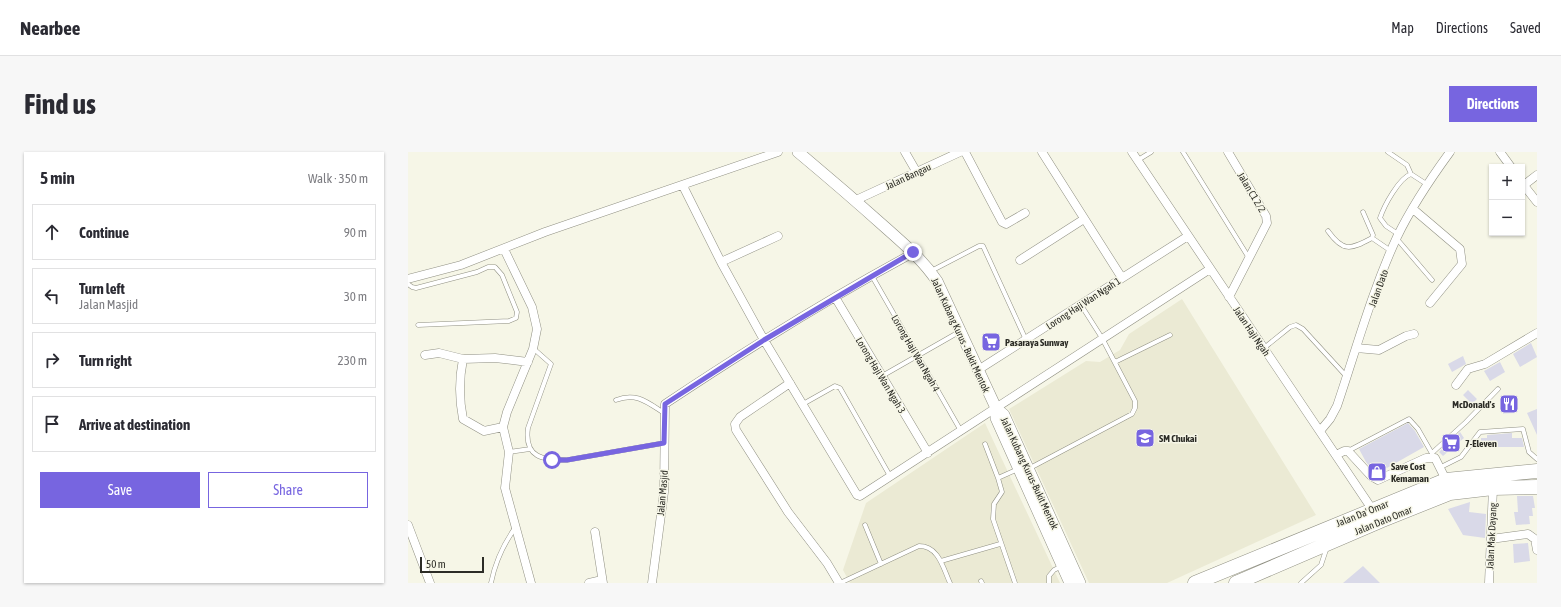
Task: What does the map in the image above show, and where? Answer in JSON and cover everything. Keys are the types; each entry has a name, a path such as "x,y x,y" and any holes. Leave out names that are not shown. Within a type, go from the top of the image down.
{"highway":[{"name":"Jalan Da' Omar","path":"1195,583 1372,509 1443,473 1537,471"},
{"name":"Jalan Dato Omar","path":"1236,583 1450,493 1493,488 1537,487"}],"main road":[{"name":"Jalan Kubang Kurus - Bukit Mentok","path":"798,152 856,200 913,252 930,271 961,331 996,408"},
{"name":"Jalan Kubang Kurus-Bukit Mentok","path":"996,408 1004,415 1062,566 1070,583"},
{"name":"Jalan Kubang Kurus-Bukit Mentok","path":"1024,469 1080,583"}],"street":[{"path":"408,279 461,264 504,249 545,232 683,186 778,152"},
{"path":"905,152 916,172"},
{"name":"Jalan Bangau","path":"856,200 960,152"},
{"path":"965,152 1002,222 1006,224 1025,213"},
{"path":"1042,152 1122,278"},
{"name":"Jalan Haji Ngah","path":"1132,152 1372,509"},
{"name":"Jalan C1 2/2","path":"1228,152 1266,216 1267,223 1266,229 1229,297"},
{"name":"Jalan Dato","path":"1320,431 1330,419 1336,406 1398,236 1413,209 1450,152"},
{"path":"1500,152 1509,164"},
{"path":"1525,183 1537,175"},
{"path":"683,186 721,262 764,340 857,495 863,496 1102,338 1210,269"},
{"path":"1525,187 1537,202"},
{"path":"1413,209 1460,250 1462,257 1462,264 1430,303"},
{"path":"1020,260 1084,219"},
{"path":"721,262 778,236"},
{"name":"Lorong Haji Wan Ngah 1","path":"978,370 1188,236"},
{"path":"504,249 532,307 537,329 533,348 507,412 503,427 509,452 505,488 531,583"},
{"path":"764,340 913,252"},
{"name":"Lorong Haji Wan Ngah 3","path":"835,297 928,453"},
{"path":"1456,385 1468,369 1485,364 1537,333"},
{"path":"1356,348 1379,350 1406,336 1414,334"},
{"name":"Jalan Masjid","path":"652,583 664,492 664,412 666,403 764,340"},
{"path":"425,356 439,353 463,359 495,358 528,362"},
{"path":"463,359 460,374 460,404 463,419 484,431 503,427"},
{"path":"790,384 740,416 735,424 736,430 788,512 840,583"},
{"path":"1336,455 1344,450 1348,451 1371,476 1378,480 1433,455 1443,473"},
{"name":"Jalan Mak Dayang","path":"1489,583 1493,488"},
{"path":"408,525 430,583"},
{"path":"589,583 603,582 595,532"},
{"path":"1491,539 1528,534 1532,535 1535,539 1537,550"}],"lane":[{"path":"1138,160 1151,152"},
{"path":"1183,152 1249,258"},
{"path":"1388,152 1407,165 1411,174 1428,185"},
{"path":"1411,174 1404,177 1400,182 1380,218 1386,226 1398,236 1432,280"},
{"path":"1363,212 1372,228 1372,238"},
{"path":"1328,231 1337,244 1345,248 1357,246 1372,238"},
{"path":"1372,238 1391,252"},
{"path":"930,271 979,246 982,246 1026,340"},
{"path":"408,284 416,288 488,267 495,267 502,275 517,312 516,318 509,321 418,325"},
{"name":"Lorong Haji Wan Ngah 4","path":"872,275 962,431"},
{"path":"998,478 1024,469 1132,414 1135,408 1135,400 1116,362 1081,305"},
{"path":"1264,348 1296,325 1303,329 1346,377"},
{"path":"882,376 961,331"},
{"path":"1116,362 1170,335"},
{"path":"533,348 551,364 528,428 527,436 530,449 536,455 542,459 567,460 664,443"},
{"path":"803,404 835,386 840,388 891,478"},
{"path":"1348,451 1407,419 1411,420 1418,429 1433,455 1498,389"},
{"path":"616,400 627,396 643,400 664,412"},
{"path":"1443,473 1461,457 1480,432 1523,429 1529,452 1537,458"},
{"path":"985,444 1002,492 992,511 993,519 1000,544 1015,583"},
{"path":"509,452 530,449"},
{"path":"865,525 881,564"},
{"path":"491,583 494,568 507,540 515,528"},
{"path":"1301,583 1321,565 1329,543"},
{"path":"941,562 1000,544"},
{"path":"840,583 919,546 927,546 934,550 950,583"},
{"path":"1049,583 1049,576 1054,570 1062,566"}],"shaded area":[{"name":"SM Chukai","path":"1182,299 1316,515 1167,583 1089,583 1009,409 1086,361 1100,362 1120,350 1129,334"},
{"path":"985,423 1060,583 850,583 843,570 866,503"}],"building":[{"path":"1531,343 1537,357 1520,367 1513,354"},
{"path":"1463,356 1466,364 1452,372 1448,364"},
{"path":"1500,362 1505,372 1490,381 1484,371"},
{"path":"1468,390 1477,399 1472,404 1463,395"},
{"name":"McDonald's","path":"1503,395 1515,395 1516,413 1503,414"},
{"path":"1537,409 1537,435 1527,413"},
{"path":"1408,423 1415,431 1424,447 1378,473 1374,472 1366,462 1359,449"},
{"name":"7-Eleven","path":"1460,432 1464,438 1443,456 1439,452"},
{"path":"1512,433 1512,438 1522,438 1524,447 1481,447 1481,438 1487,438 1487,435"},
{"path":"1517,496 1533,496 1535,508 1532,508 1533,516 1529,516 1530,524 1516,525 1514,512 1518,512"},
{"path":"1470,502 1469,512 1486,514 1485,538 1463,535 1448,509"},
{"path":"1528,543 1530,561 1514,563 1513,544"},
{"path":"1363,566 1380,583 1343,583"}],"place":[{"name":"Pasaraya Sunway","path":"991,342"},
{"name":"McDonald's","path":"1509,404"},
{"name":"SM Chukai","path":"1145,438"},
{"name":"7-Eleven","path":"1451,443"},
{"name":"Save Cost Kemaman","path":"1377,472"}],"route":[{"path":"552,460 567,460 664,443 665,404 764,340 913,252"}]}
